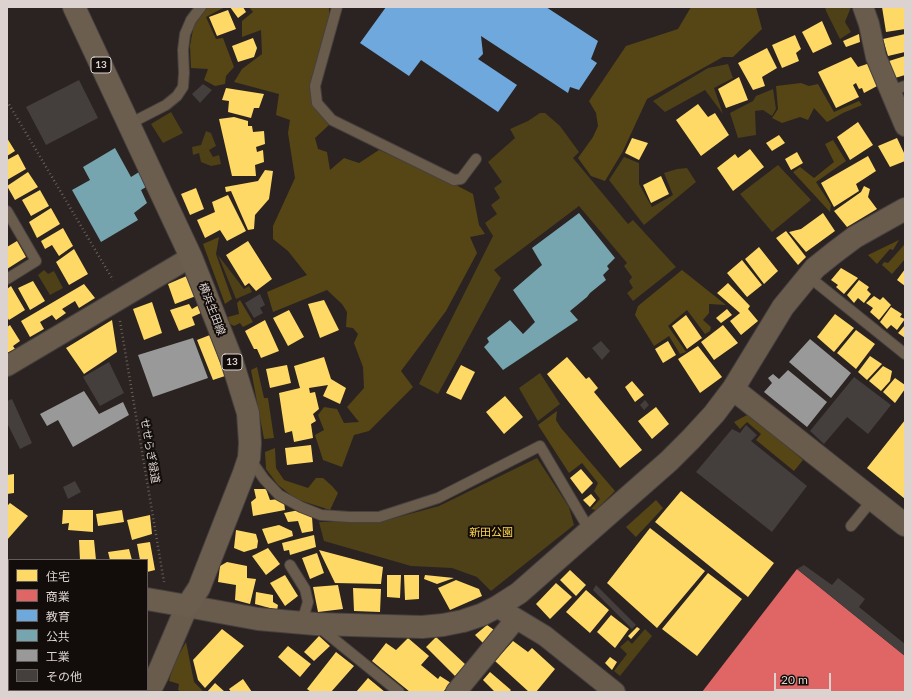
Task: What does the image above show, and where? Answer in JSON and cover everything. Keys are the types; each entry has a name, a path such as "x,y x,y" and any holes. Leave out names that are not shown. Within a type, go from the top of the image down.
{"main road":[{"name":"横浜生田線","path":"74,7 191,257 231,358 248,413 250,443 249,458 198,588 167,602"}],"street":[{"path":"867,13 876,57 898,89 905,126"},
{"path":"149,692 158,674 167,602 258,619 309,623 422,627 463,621 497,607 519,593 670,461 714,414 733,389 783,306 815,268 855,237 905,209"},
{"path":"7,366 191,257"},
{"path":"733,389 905,525"},
{"path":"497,607 545,636 615,692"},
{"path":"456,692 516,619"}],"lane":[{"path":"129,124 166,105 177,96 183,87 183,50 185,34 191,20 201,7"},
{"path":"337,7 315,86 317,103 332,120 454,180 462,179 476,159"},
{"path":"7,211 36,261 7,279"},
{"path":"808,276 905,354"},
{"path":"249,458 264,479 280,495 301,507 321,515 379,517 438,498 540,446 590,531"},
{"path":"851,526 873,499"},
{"path":"290,565 305,589 308,602 309,623 399,692"}],"path":[{"path":"7,101 114,280"},
{"name":"せせらぎ緑道","path":"116,302 167,602"}],"green space":[{"path":"825,7 851,7 845,22 851,32 840,39"},
{"path":"728,64 733,78 714,88 723,114 705,90 665,112 653,101 708,68"},
{"path":"773,89 776,109 772,116 763,110 755,111 756,135 738,138 730,113 753,101 756,96"},
{"path":"171,112 183,133 163,143 151,124"},
{"path":"540,113 545,113 560,126 579,152 573,158 628,224 633,220 676,267 633,301 627,293 633,288 629,281 632,277 624,266 627,263 579,206 494,270 501,278 438,394 419,384 493,236 485,223 497,214 491,205 500,198 494,188 502,182 488,162 515,138 510,129 528,121"},
{"path":"206,131 211,133 216,146 209,150 213,157 219,155 221,164 211,166 201,162 199,153 193,155 192,147 201,145"},
{"path":"624,157 639,163 639,184 652,207 673,195 664,173 687,168 696,182 644,225 609,180"},
{"path":"778,165 811,200 772,232 740,194"},
{"path":"218,255 244,289 249,286 252,292 236,299"},
{"path":"44,270 48,274 54,271 63,288 50,295 38,275"},
{"path":"540,373 560,404 538,421 519,388"},
{"name":"新田公園","path":"537,458 569,507 574,525 491,591 477,577 452,568 411,566 324,541 319,522 380,522 439,506"},
{"path":"645,629 652,636 620,676 614,671 627,654 620,647 628,640 632,644"}],"shaded area":[{"path":"207,7 225,7 206,17 216,39 223,38 234,67 226,76 225,84 215,86 204,80 208,69 191,68 190,46 194,24"},
{"path":"249,7 329,7 329,19 311,85 330,124 315,138 318,149 327,152 330,170 344,158 359,163 379,150 473,194 479,225 485,234 470,237 477,253 446,311 401,371 413,387 369,431 354,435 342,467 323,460 315,435 324,430 318,415 324,407 337,409 344,423 359,422 347,407 364,388 363,367 354,343 358,334 353,328 346,327 347,312 342,304 327,290 273,312 267,292 307,275 288,251 273,239 273,226 295,178 288,133 290,120 276,115 279,94 234,82 242,69 262,54 261,30 242,37 242,21 253,12"},
{"path":"691,7 756,7 762,29 733,57 723,57 647,99 623,151 605,181 591,176 578,158 593,137 598,126 596,113 589,101 626,46 678,29"},
{"path":"801,83 809,86 818,84 834,112 859,101 862,105 827,122 814,108 808,120 800,117 782,123 772,118 778,109 776,86"},
{"path":"833,140 846,161 816,182 831,205 830,212 793,172 800,167 814,178 834,162 825,144"},
{"path":"219,237 216,254 232,299 225,304 203,244"},
{"path":"899,240 893,250 890,249 877,264 868,255"},
{"path":"904,245 905,259 892,274 882,265 884,262 888,263"},
{"path":"682,270 726,305 709,304 709,313 703,320 711,327 710,331 705,334 687,310 668,326 686,352 680,354 669,336 654,346 635,315 638,306"},
{"path":"240,300 253,322 243,327 240,323 234,326 229,323 228,317 239,314 237,303"},
{"path":"257,367 264,398 268,398 274,438 264,439 251,370"},
{"path":"557,411 556,420 561,428 615,491 596,510 591,509 600,499 594,491 598,483 582,463 569,473 538,425"},
{"path":"747,415 754,418 803,460 794,471 756,440 761,434 747,422 740,429 734,422"},
{"path":"275,448 276,468 284,480 308,488 316,478 323,478 332,486 338,493 330,510 296,499 278,485 266,469 265,452"},
{"path":"656,500 663,508 636,537 626,527"},
{"path":"186,642 194,682 203,691 202,692 181,692 178,690 179,684 169,681 174,664"}],"building: 住宅":[{"path":"230,7 243,7 246,12 238,18"},
{"path":"882,7 905,7 905,29 886,32"},
{"path":"228,10 236,29 217,36 209,17"},
{"path":"822,21 832,44 813,53 802,32"},
{"path":"859,34 860,42 846,47 843,41"},
{"path":"905,34 905,52 888,56 883,39"},
{"path":"795,35 801,49 796,53 799,61 782,68 772,45"},
{"path":"253,38 257,48 254,57 238,62 232,46"},
{"path":"767,48 777,68 762,77 765,86 753,90 738,63"},
{"path":"905,56 905,75 895,78 889,61"},
{"path":"851,57 858,67 870,63 879,85 864,93 862,88 859,89 856,83 853,85 859,97 836,108 818,72"},
{"path":"739,77 748,100 726,108 718,89"},
{"path":"226,88 264,94 259,108 254,108 251,118 228,112 229,101 222,100"},
{"path":"698,104 708,117 715,113 729,135 701,156 676,120"},
{"path":"234,117 248,121 248,126 252,126 253,132 264,131 265,144 256,147 257,152 263,150 264,162 255,165 256,176 232,176 219,119"},
{"path":"858,122 873,145 850,160 837,137"},
{"path":"779,135 785,143 772,151 766,143"},
{"path":"7,138 15,151 7,156"},
{"path":"632,138 648,143 639,160 625,153"},
{"path":"897,138 905,155 905,161 890,167 878,146"},
{"path":"750,149 764,167 733,191 717,168 735,154 738,158"},
{"path":"797,152 803,163 791,170 785,159"},
{"path":"18,154 26,169 7,180 7,160"},
{"path":"868,156 876,171 856,184 859,191 834,207 821,183"},
{"path":"265,170 273,171 269,199 255,215 254,229 248,230 231,191 226,192 225,187 258,181"},
{"path":"28,172 38,187 15,200 7,186"},
{"path":"661,176 669,194 651,203 643,185"},
{"path":"864,186 870,189 868,197 877,209 847,227 834,211 861,192"},
{"path":"196,188 204,209 190,215 181,194"},
{"path":"40,190 49,206 31,216 22,200"},
{"path":"228,195 246,231 227,241 220,230 205,238 197,220 215,212 212,202"},
{"path":"51,208 60,224 37,238 29,222"},
{"path":"823,213 835,231 806,252 789,232 801,229"},
{"path":"63,228 73,246 59,256 52,245 45,249 41,241"},
{"path":"786,231 806,257 798,265 776,238"},
{"path":"17,241 26,257 7,269 7,247"},
{"path":"248,241 272,279 256,291 249,283 245,286 226,255"},
{"path":"759,247 778,271 764,284 745,259"},
{"path":"74,249 88,274 69,285 56,262"},
{"path":"742,260 762,285 747,297 727,273"},
{"path":"841,268 858,278 844,294 836,287 838,285 831,280"},
{"path":"905,269 905,286 897,280"},
{"path":"189,275 196,296 175,304 168,284"},
{"path":"859,280 869,287 867,290 871,294 864,303 858,298 854,303 847,295"},
{"path":"33,281 45,301 30,310 18,288"},
{"path":"728,283 750,306 748,309 758,321 741,335 730,321 740,313 717,293"},
{"path":"84,284 95,298 79,308 75,301 62,309 66,313 56,320 52,315 40,322 44,329 30,337 21,321"},
{"path":"11,286 25,310 9,320 7,317 7,289"},
{"path":"874,296 880,300 883,297 891,305 879,320 870,312 873,308 866,303"},
{"path":"324,300 339,330 320,338 308,304"},
{"path":"152,302 162,333 144,340 133,309"},
{"path":"189,304 192,309 199,305 201,313 192,317 195,325 179,331 170,310"},
{"path":"891,307 902,314 900,317 905,319 897,330 891,325 887,329 880,322"},
{"path":"727,309 732,315 721,323 716,318"},
{"path":"289,310 304,337 288,346 273,318"},
{"path":"835,314 854,328 834,352 817,337"},
{"path":"686,315 702,338 687,349 672,326"},
{"path":"112,320 117,352 84,374 66,348"},
{"path":"265,320 279,351 261,358 257,349 254,349 245,331"},
{"path":"10,325 20,341 13,346 15,349 7,353 7,327"},
{"path":"723,325 738,343 714,360 701,342"},
{"path":"905,325 905,338 898,333"},
{"path":"856,330 875,344 856,369 837,353"},
{"path":"210,335 225,376 213,380 197,340"},
{"path":"668,341 676,355 663,363 655,349"},
{"path":"698,346 722,377 700,393 678,359"},
{"path":"870,356 882,364 867,380 858,372"},
{"path":"324,357 331,379 346,388 340,404 323,396 328,385 309,388 310,393 315,392 319,409 313,414 316,421 311,424 313,438 294,442 292,431 285,433 279,393 300,388 294,366"},
{"path":"567,357 586,379 589,377 598,388 594,392 642,450 620,468 547,374"},
{"path":"287,365 291,383 270,388 266,369"},
{"path":"461,365 475,372 461,400 446,393"},
{"path":"883,366 892,371 890,381 881,391 869,381"},
{"path":"895,378 905,385 905,389 895,403 883,392"},
{"path":"632,381 644,395 635,402 625,387"},
{"path":"505,396 523,417 504,434 486,412"},
{"path":"656,407 669,424 652,439 638,421"},
{"path":"905,420 905,499 867,468"},
{"path":"311,445 313,462 287,465 285,448"},
{"path":"581,469 593,483 582,494 570,478"},
{"path":"14,474 14,493 7,494 7,475"},
{"path":"254,489 266,489 270,500 279,499 284,502 285,510 253,516 251,502 256,498"},
{"path":"681,491 774,563 748,597 655,522"},
{"path":"591,494 596,500 590,507 583,500"},
{"path":"10,503 28,516 7,540 7,506"},
{"path":"63,510 93,510 93,532 68,530 69,523 62,524"},
{"path":"122,510 124,522 98,526 96,514"},
{"path":"299,510 312,517 313,531 302,533 298,521 288,522 284,513"},
{"path":"150,515 152,534 132,540 127,520"},
{"path":"279,525 292,531 293,536 268,544 262,529"},
{"path":"650,528 705,571 657,628 607,583"},
{"path":"236,530 256,534 258,541 257,548 244,552 234,548"},
{"path":"314,535 316,547 290,555 289,550 284,551 282,543"},
{"path":"79,540 94,540 96,559 80,559"},
{"path":"150,542 155,570 148,572 148,559 140,559 137,544"},
{"path":"268,548 280,564 266,575 252,556"},
{"path":"129,549 132,559 110,559 108,552"},
{"path":"319,550 383,567 381,584 335,583"},
{"path":"317,553 324,573 310,579 302,558"},
{"path":"227,562 247,566 247,578 256,579 250,604 235,600 236,585 218,582 220,566"},
{"path":"570,570 586,585 576,596 560,580"},
{"path":"708,573 742,599 697,656 662,629"},
{"path":"285,575 298,596 285,606 270,583"},
{"path":"387,575 401,575 400,598 387,597"},
{"path":"404,575 419,575 419,599 405,600"},
{"path":"425,575 454,578 437,584 424,579"},
{"path":"456,580 479,589 482,596 450,610 438,588"},
{"path":"556,583 572,597 550,619 536,604"},
{"path":"338,585 343,609 318,612 313,587"},
{"path":"353,588 381,589 380,612 354,611"},
{"path":"586,590 609,610 590,633 566,612"},
{"path":"256,592 273,595 273,602 278,605 277,610 255,604"},
{"path":"611,615 629,629 615,648 597,632"},
{"path":"487,625 497,632 485,645 475,635"},
{"path":"637,627 640,629 631,639 628,636"},
{"path":"222,629 244,646 205,688 198,680 193,660"},
{"path":"319,636 330,646 314,661 304,652"},
{"path":"436,637 466,665 455,676 426,647"},
{"path":"408,638 429,656 421,665 438,679 440,676 451,683 443,692 410,692 372,661 386,643 396,650"},
{"path":"513,641 528,652 532,648 555,669 536,692 529,692 495,661"},
{"path":"288,646 311,664 300,677 278,657"},
{"path":"336,652 354,666 331,692 311,692 307,689"},
{"path":"610,657 617,662 612,670 605,663"},
{"path":"490,672 511,690 509,692 495,692 483,680"},
{"path":"368,678 385,692 356,692"},
{"path":"243,679 252,692 231,692 229,689"},
{"path":"215,683 225,692 207,692"},
{"path":"59,691 60,692 14,692"}],"building: 商業":[{"path":"797,569 905,656 905,692 702,692"}],"building: 教育":[{"path":"386,7 546,7 598,41 591,59 597,63 579,90 570,87 568,93 481,36 483,54 478,59 517,85 498,112 421,60 409,76 360,43"}],"building: 公共":[{"path":"115,148 131,177 139,172 146,187 141,190 147,203 134,213 138,220 101,242 72,190 90,180 83,167"},
{"path":"579,213 615,258 607,266 609,269 603,275 606,280 570,311 578,320 503,370 484,347 489,342 487,338 510,320 523,334 535,322 513,290 542,265 532,248"}],"building: 工業":[{"path":"193,338 208,378 153,397 138,355"},
{"path":"810,339 851,373 831,398 789,362"},
{"path":"788,370 827,402 807,427 764,392 772,383 768,378 773,374 779,379"},
{"path":"84,391 99,414 123,402 129,415 73,447 58,420 47,426 40,414"}],"building: その他":[{"path":"79,80 98,118 46,145 26,107"},
{"path":"203,84 212,90 200,103 192,94"},
{"path":"260,294 265,305 260,308 263,313 254,318 245,303"},
{"path":"601,341 610,351 602,360 592,348"},
{"path":"109,362 124,393 100,406 83,377"},
{"path":"854,377 891,405 868,434 847,417 824,444 810,431"},
{"path":"12,399 32,443 20,449 7,423 7,401"},
{"path":"645,400 649,405 644,410 640,405"},
{"path":"746,425 757,435 751,441 807,486 772,532 696,472 732,429 740,433"},
{"path":"75,481 81,492 68,499 63,487"},
{"path":"804,565 832,585 838,578 865,599 859,607 905,644 905,656 797,569"},
{"path":"596,585 636,625 632,629 593,590"}]}
